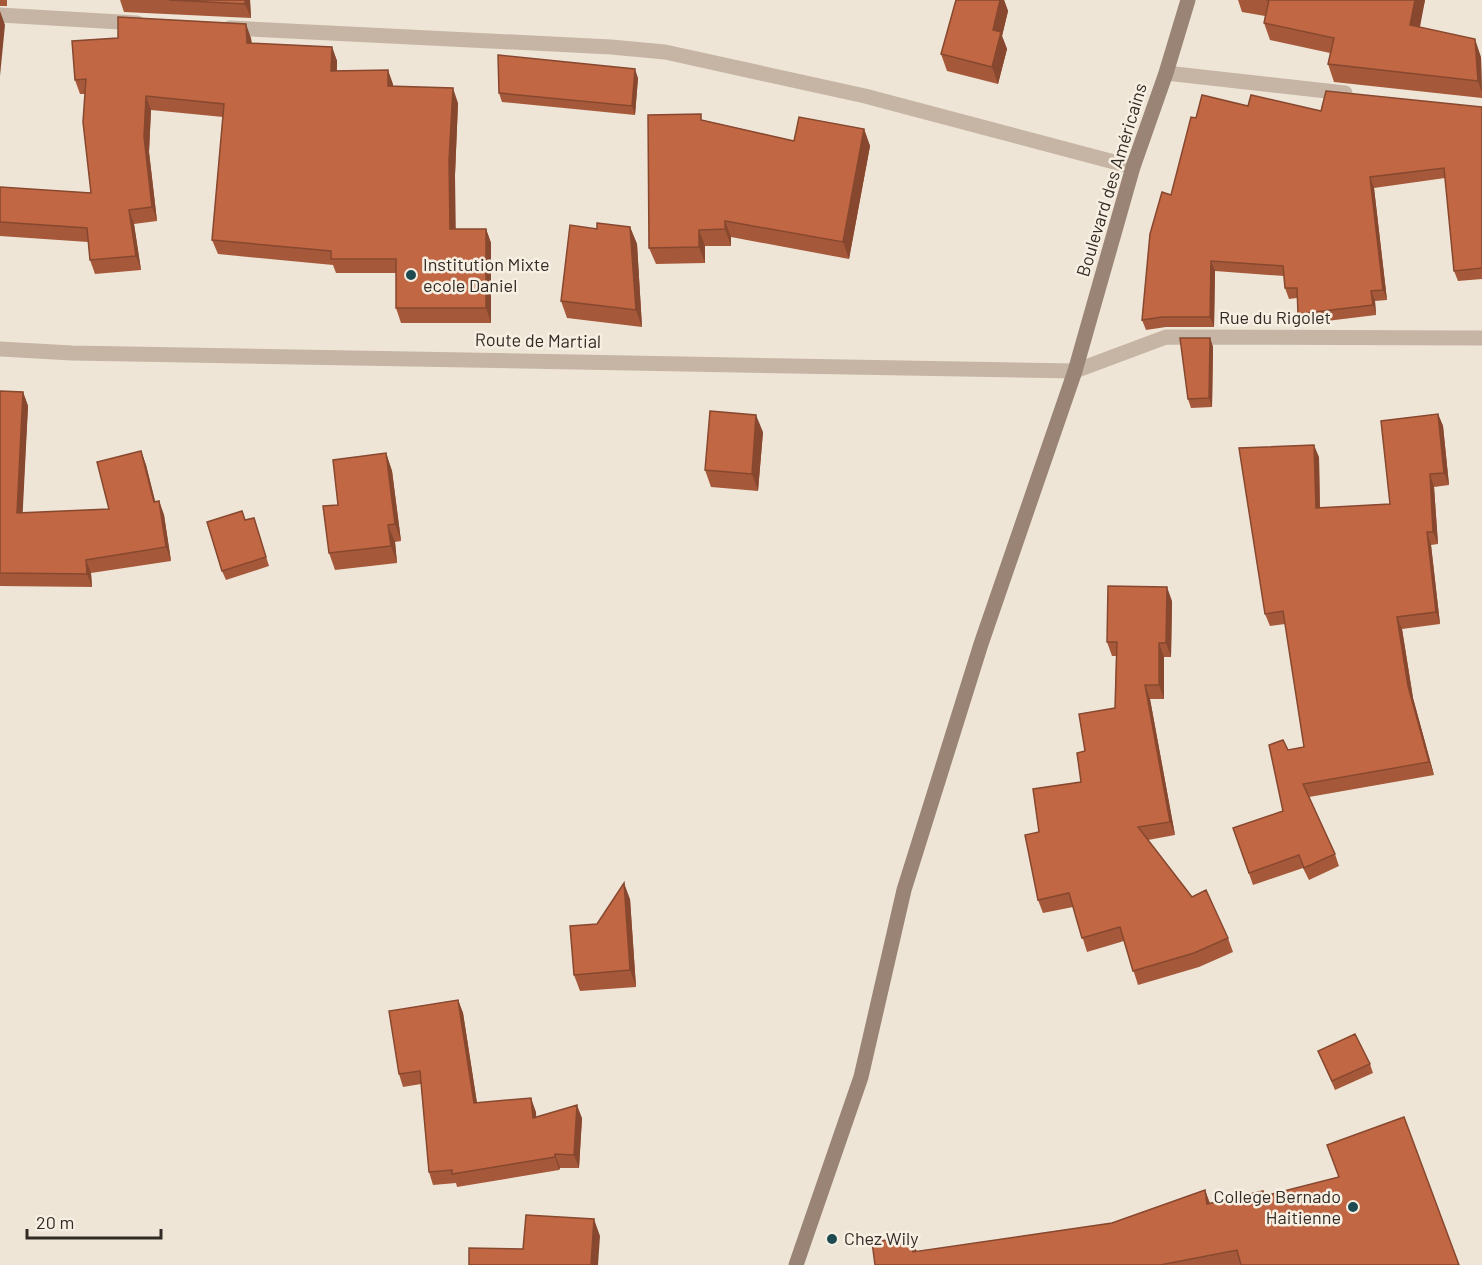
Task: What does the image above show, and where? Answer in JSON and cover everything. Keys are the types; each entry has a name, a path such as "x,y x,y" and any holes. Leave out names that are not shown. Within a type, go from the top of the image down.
{"main road":[{"name":"Boulevard des Américains","path":"796,1265 861,1077 904,890 942,766 981,644 1075,371 1133,167 1166,73 1188,0"}],"street":[{"path":"0,15 148,24"},
{"path":"219,27 611,46 665,52 864,96 1133,167"},
{"path":"1166,73 1365,95"},
{"name":"Rue du Rigolet","path":"1075,371 1166,338 1482,339"},
{"name":"Route de Martial","path":"0,349 72,353 1075,371"}],"building":[{"path":"169,0 245,0 245,4"},
{"path":"956,0 1000,0 993,30 1001,32 992,67 941,54"},
{"path":"1269,0 1415,0 1410,25 1475,39 1478,81 1328,64 1334,38 1264,23"},
{"path":"118,17 246,24 247,43 332,47 331,71 388,70 388,86 453,88 449,161 450,229 486,229 486,308 396,308 396,259 331,259 331,251 212,240 224,104 146,96 144,137 152,207 129,210 136,256 90,260 87,228 0,222 0,187 91,193 83,122 86,79 75,80 72,41 118,38"},
{"path":"498,55 635,69 632,106 499,93"},
{"path":"1326,91 1482,107 1482,268 1454,271 1444,168 1370,177 1383,290 1371,291 1373,305 1298,314 1297,288 1285,288 1283,266 1211,261 1210,317 1162,317 1142,320 1150,234 1162,192 1171,195 1191,117 1196,118 1202,95 1248,106 1251,95 1321,111"},
{"path":"701,114 701,120 794,141 799,117 864,129 843,242 725,221 725,229 699,230 699,247 649,248 648,115"},
{"path":"597,223 630,227 636,310 561,301 570,225 597,229"},
{"path":"1180,338 1210,338 1209,398 1188,399"},
{"path":"0,391 23,392 17,513 109,509 97,462 141,451 154,502 159,501 166,547 86,560 87,574 0,573"},
{"path":"710,411 756,415 752,474 705,470"},
{"path":"1438,414 1444,473 1430,474 1433,532 1427,532 1436,612 1397,617 1408,686 1429,762 1303,784 1335,854 1304,868 1299,855 1249,873 1233,828 1283,811 1269,745 1283,740 1288,750 1304,747 1283,611 1265,614 1239,448 1314,445 1316,508 1390,504 1381,421"},
{"path":"386,453 395,524 388,525 391,546 329,553 323,506 338,505 333,460"},
{"path":"242,511 245,520 254,518 266,557 222,571 207,522"},
{"path":"1108,586 1167,587 1166,643 1159,643 1159,685 1145,685 1170,822 1138,827 1192,897 1206,890 1228,938 1194,953 1133,971 1120,927 1082,938 1069,893 1038,900 1025,835 1039,832 1033,789 1081,782 1077,753 1085,751 1079,714 1115,708 1117,642 1107,642"},
{"path":"624,883 630,970 574,975 570,926 597,924"},
{"path":"458,1000 474,1103 531,1098 533,1118 577,1105 574,1155 555,1154 555,1157 452,1174 452,1170 429,1172 420,1071 399,1074 389,1011"},
{"path":"1355,1034 1370,1064 1332,1081 1318,1051"},
{"path":"1404,1117 1459,1265 1241,1265 1237,1250 1160,1265 875,1265 872,1242 911,1237 913,1252 1112,1223 1205,1190 1207,1204 1263,1191 1264,1196 1339,1177 1327,1145"},
{"path":"526,1215 594,1219 591,1265 469,1265 469,1248 523,1249"}],"place":[{"name":"Institution Mixte ecole Daniel","path":"411,275"},
{"name":"College Bernado Haitienne","path":"1353,1207"},
{"name":"Chez Wily","path":"832,1239"}]}
